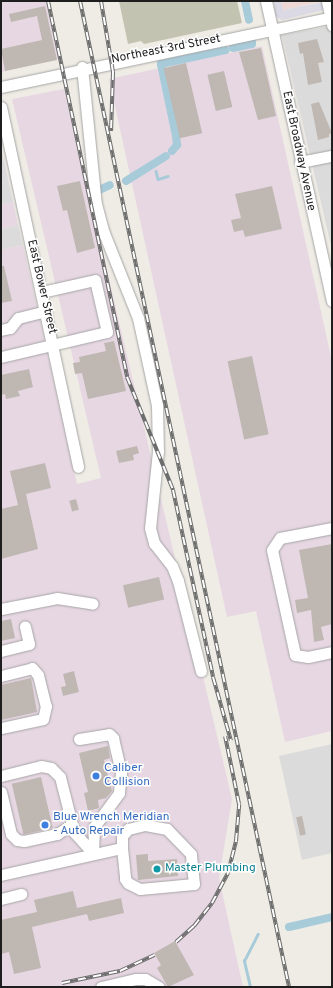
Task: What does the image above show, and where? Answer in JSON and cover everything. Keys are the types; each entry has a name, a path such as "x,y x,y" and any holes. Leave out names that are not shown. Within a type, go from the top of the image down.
{"street":[{"name":"East Broadway Avenue","path":"266,1 300,162 332,298"},
{"path":"327,1 331,19"},
{"name":"Northeast 3rd Street","path":"1,87 82,67 272,29 331,19"},
{"path":"82,67 96,204 106,239 138,318 158,405 158,445 150,528 154,543 172,566 178,581 201,671"},
{"name":"East Bower Street","path":"1,107 54,345 78,467"},
{"path":"300,162 332,156"},
{"path":"1,357 107,332 95,280 42,292"},
{"path":"1,330 10,328 18,318 46,311"},
{"path":"332,528 280,538 272,550 295,655 308,657 332,652"},
{"path":"1,609 57,598 93,604"},
{"path":"1,651 29,644 25,626"},
{"path":"1,676 32,668 38,675 46,706 43,719 1,728"},
{"path":"79,739 109,734 113,738 122,773 119,793 94,827 93,854"},
{"path":"1,776 41,766 51,768 60,777 71,825 93,854"},
{"path":"1,792 5,823 14,837 24,842 57,834 71,825"},
{"path":"145,825 167,829 191,854 194,884 140,889 128,884 125,879 122,848 122,836 128,829 145,825"},
{"path":"1,875 122,848"},
{"path":"1,898 21,894"},
{"path":"101,987 135,979 145,979 158,987"}],"shaded area":[{"path":"1,1 46,1 58,59 1,72"},
{"path":"119,1 237,1 242,23 144,44 141,41 128,44"},
{"path":"274,1 281,1 283,10 322,2 324,10 282,20 275,16"},
{"path":"281,1 323,1 283,10"},
{"path":"332,26 332,250 282,35"},
{"path":"262,46 332,361 332,731 285,742 256,611 227,617 109,79"},
{"path":"64,89 232,799 219,878 243,987 1,987 1,250 23,245 77,484 101,478 12,99"},
{"path":"1,147 13,202 1,205"},
{"path":"13,202 18,225 1,229 1,205"},
{"path":"18,225 23,245 1,250 1,229"},
{"path":"332,744 332,853 302,860 279,756"}],"building":[{"path":"45,6 57,60 5,71 1,49 42,40 37,16 11,22 9,14"},
{"path":"317,39 324,62 318,63 322,82 308,85 303,53 300,54 298,43"},
{"path":"261,48 276,116 258,120 239,52"},
{"path":"186,63 202,133 180,138 164,68"},
{"path":"224,71 232,107 216,111 207,75"},
{"path":"319,102 332,133 329,134 329,137 318,140 311,104"},
{"path":"80,181 95,248 77,253 67,210 63,211 57,186"},
{"path":"272,186 282,229 245,237 243,230 234,232 231,220 241,218 235,194"},
{"path":"1,266 4,266 12,301 1,303"},
{"path":"114,341 126,391 88,399 82,373 75,374 73,363 80,362 79,357 106,351 104,343"},
{"path":"252,356 269,434 244,439 228,361"},
{"path":"29,369 33,387 18,391 20,396 6,399 5,394 1,395 1,375"},
{"path":"137,446 139,453 133,455 134,460 119,463 116,451"},
{"path":"45,463 51,488 26,494 38,549 1,559 1,509 18,505 10,471"},
{"path":"76,499 79,510 72,511 69,501"},
{"path":"332,544 332,624 321,627 324,640 314,642 311,610 297,613 295,600 308,598 299,550"},
{"path":"159,577 164,599 128,608 123,585"},
{"path":"11,619 15,638 1,641 1,621"},
{"path":"74,671 79,692 63,696 61,687 66,686 63,674"},
{"path":"31,678 37,712 1,720 1,685"},
{"name":"Caliber Collision","path":"108,746 110,758 104,760 112,791 106,798 98,800 99,808 88,811 84,793 88,792 79,753"},
{"path":"41,777 53,828 23,834 12,784"},
{"path":"302,816 306,835 300,836 296,817"},
{"name":"Master Plumbing","path":"148,854 148,861 177,859 178,876 138,880 136,855"},
{"path":"73,891 77,908 121,898 124,913 89,921 87,914 32,927 41,968 14,974 9,952 1,954 1,920 37,912 34,900"},
{"path":"175,941 194,975 168,987 157,968 161,965 154,953"}],"waterway":[{"path":"245,1 249,20"},
{"path":"233,48 252,44 252,39"},
{"path":"172,151 177,145 176,136 161,64 226,50"},
{"path":"126,181 166,156"},
{"path":"156,171 158,179 168,176"},
{"path":"97,191 110,185"},
{"path":"289,927 332,917"},
{"path":"250,987 244,961 258,934"}],"railway":[{"path":"48,1 127,377 173,490 213,677 231,741"},
{"path":"80,1 289,987"},
{"path":"101,1 113,72 111,131"},
{"path":"176,942 194,926 212,903 228,873 236,841 239,804 225,736"},
{"path":"62,983 120,971 155,955"}],"place":[{"name":"Caliber Collision","path":"96,776"},
{"name":"Blue Wrench Meridian - Auto Repair","path":"45,825"},
{"name":"Master Plumbing","path":"157,869"}]}
